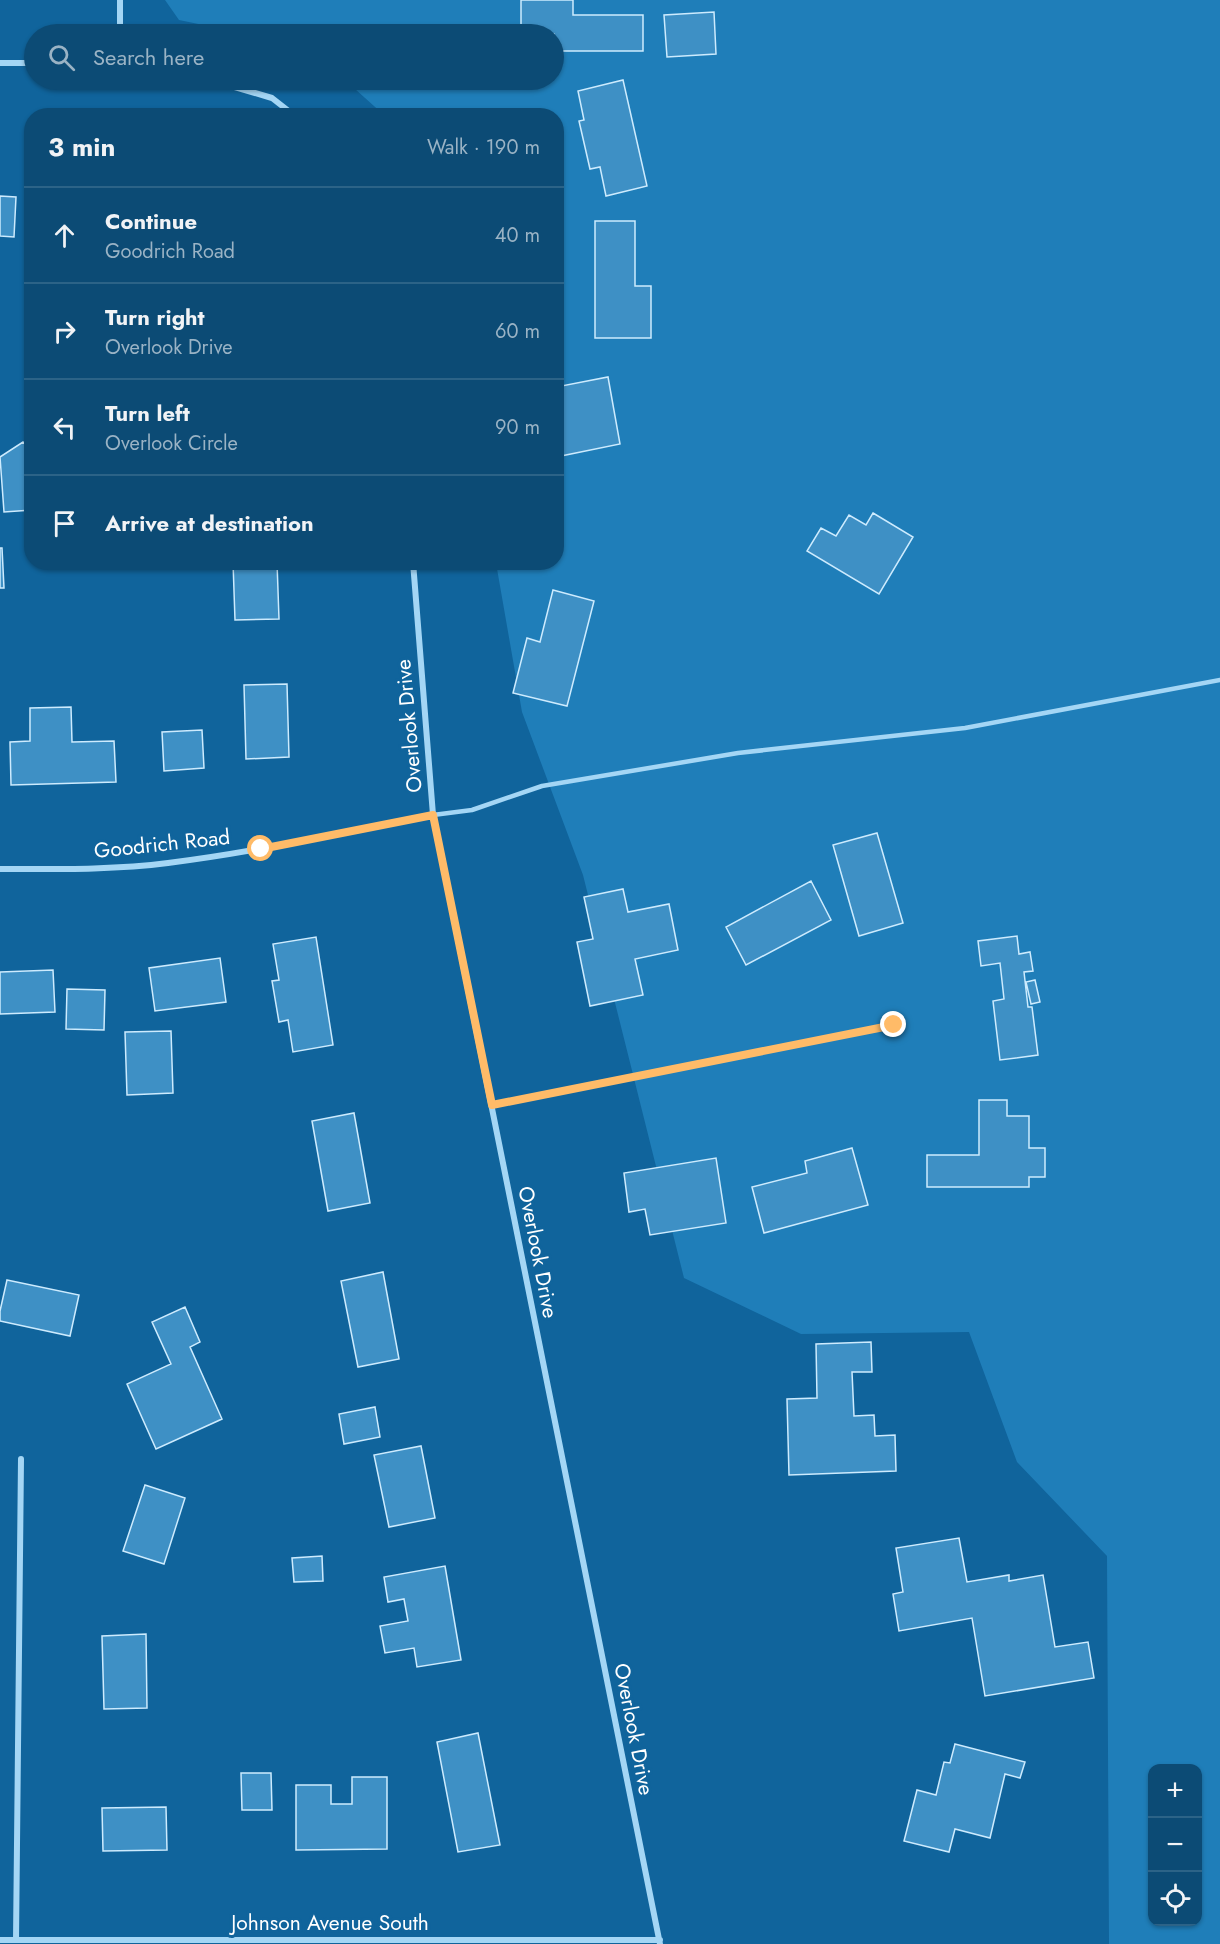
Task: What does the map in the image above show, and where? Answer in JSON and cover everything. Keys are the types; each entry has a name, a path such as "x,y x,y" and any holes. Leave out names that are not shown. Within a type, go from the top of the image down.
{"street":[{"path":"120,0 120,24"},
{"path":"0,63 24,63"},
{"path":"245,90 272,98 285,108"},
{"name":"Overlook Drive","path":"413,570 433,815 660,1942"},
{"name":"Goodrich Road","path":"0,870 69,870 166,863 261,849 433,815"},
{"path":"492,1105 894,1025"},
{"path":"16,1940 21,1460"},
{"name":"Johnson Avenue South","path":"0,1940 660,1942"}],"lane":[{"path":"433,815 472,810 542,786 738,753 965,728 1220,680"}],"shaded area":[{"path":"165,0 1220,0 1220,1944 1109,1944 1107,1556 1017,1462 969,1332 801,1334 684,1278 583,875 522,712 497,570 564,570 564,108 376,108 356,90 564,90 564,24 198,24 179,20"}],"building":[{"path":"521,0 573,0 573,15 643,15 643,51 564,51 564,24 521,24"},
{"path":"714,12 716,54 667,57 664,15"},
{"path":"623,80 647,186 606,196 600,167 590,169 579,121 584,120 578,91"},
{"path":"0,196 16,197 14,237 0,236"},
{"path":"595,221 635,221 635,286 651,286 651,338 595,338"},
{"path":"608,377 620,444 564,455 564,385"},
{"path":"24,443 24,511 4,512 0,457"},
{"path":"873,513 913,537 879,594 807,551 821,528 836,536 849,515 866,525"},
{"path":"0,548 2,548 4,588 0,588"},
{"path":"233,570 277,570 279,619 235,620"},
{"path":"553,590 594,601 567,706 513,693 527,638 540,642"},
{"path":"287,684 289,757 246,759 244,685"},
{"path":"71,707 72,742 114,741 116,782 11,785 10,742 30,741 30,708"},
{"path":"202,730 204,768 164,771 162,732"},
{"path":"877,833 903,923 859,936 833,845"},
{"path":"811,881 831,920 746,965 726,927"},
{"path":"623,889 628,912 669,904 678,950 635,959 643,995 590,1006 577,942 593,939 584,897"},
{"path":"1017,936 1019,954 1030,952 1033,971 1024,972 1028,1007 1032,1007 1038,1055 1000,1060 993,1001 1004,999 1000,963 981,966 978,941"},
{"path":"316,937 333,1045 293,1052 288,1020 279,1022 272,981 279,980 273,944"},
{"path":"220,958 226,1002 155,1011 149,968"},
{"path":"53,970 55,1012 0,1014 0,972"},
{"path":"1035,980 1040,1002 1031,1004 1026,982"},
{"path":"67,989 105,990 104,1030 66,1029"},
{"path":"171,1031 173,1093 127,1095 125,1032"},
{"path":"979,1100 1007,1100 1007,1116 1029,1116 1029,1148 1045,1148 1045,1177 1029,1177 1029,1187 927,1187 927,1155 979,1155"},
{"path":"354,1113 370,1203 328,1211 312,1121"},
{"path":"852,1148 868,1205 764,1233 752,1187 807,1173 805,1161"},
{"path":"716,1158 726,1223 650,1235 645,1209 629,1212 624,1173"},
{"path":"383,1272 399,1359 358,1367 341,1281"},
{"path":"7,1280 79,1295 70,1336 0,1321"},
{"path":"185,1307 200,1342 190,1347 222,1419 156,1449 127,1384 171,1364 152,1322"},
{"path":"871,1342 872,1372 852,1372 854,1416 874,1415 875,1436 895,1435 896,1471 789,1475 787,1399 817,1398 816,1344"},
{"path":"375,1407 380,1437 344,1444 339,1414"},
{"path":"421,1446 435,1518 389,1527 374,1455"},
{"path":"145,1485 185,1498 164,1564 123,1551"},
{"path":"959,1538 967,1582 1009,1575 1009,1581 1043,1575 1055,1647 1088,1642 1094,1678 985,1696 972,1618 899,1631 893,1594 903,1592 896,1548"},
{"path":"322,1556 323,1581 294,1582 292,1558"},
{"path":"445,1566 461,1660 417,1667 414,1648 385,1653 380,1626 408,1621 404,1599 388,1602 384,1577"},
{"path":"146,1634 147,1708 104,1709 102,1636"},
{"path":"478,1733 500,1845 458,1852 437,1742"},
{"path":"955,1744 1025,1762 1020,1778 1005,1774 990,1838 955,1829 949,1852 904,1841 917,1790 936,1795 944,1762 950,1763"},
{"path":"241,1773 271,1773 272,1810 242,1810"},
{"path":"352,1777 387,1777 387,1849 296,1850 296,1785 331,1785 331,1804 352,1804"},
{"path":"166,1807 167,1850 103,1851 102,1808"}],"route":[{"path":"261,849 433,815 492,1105 894,1025"}]}
